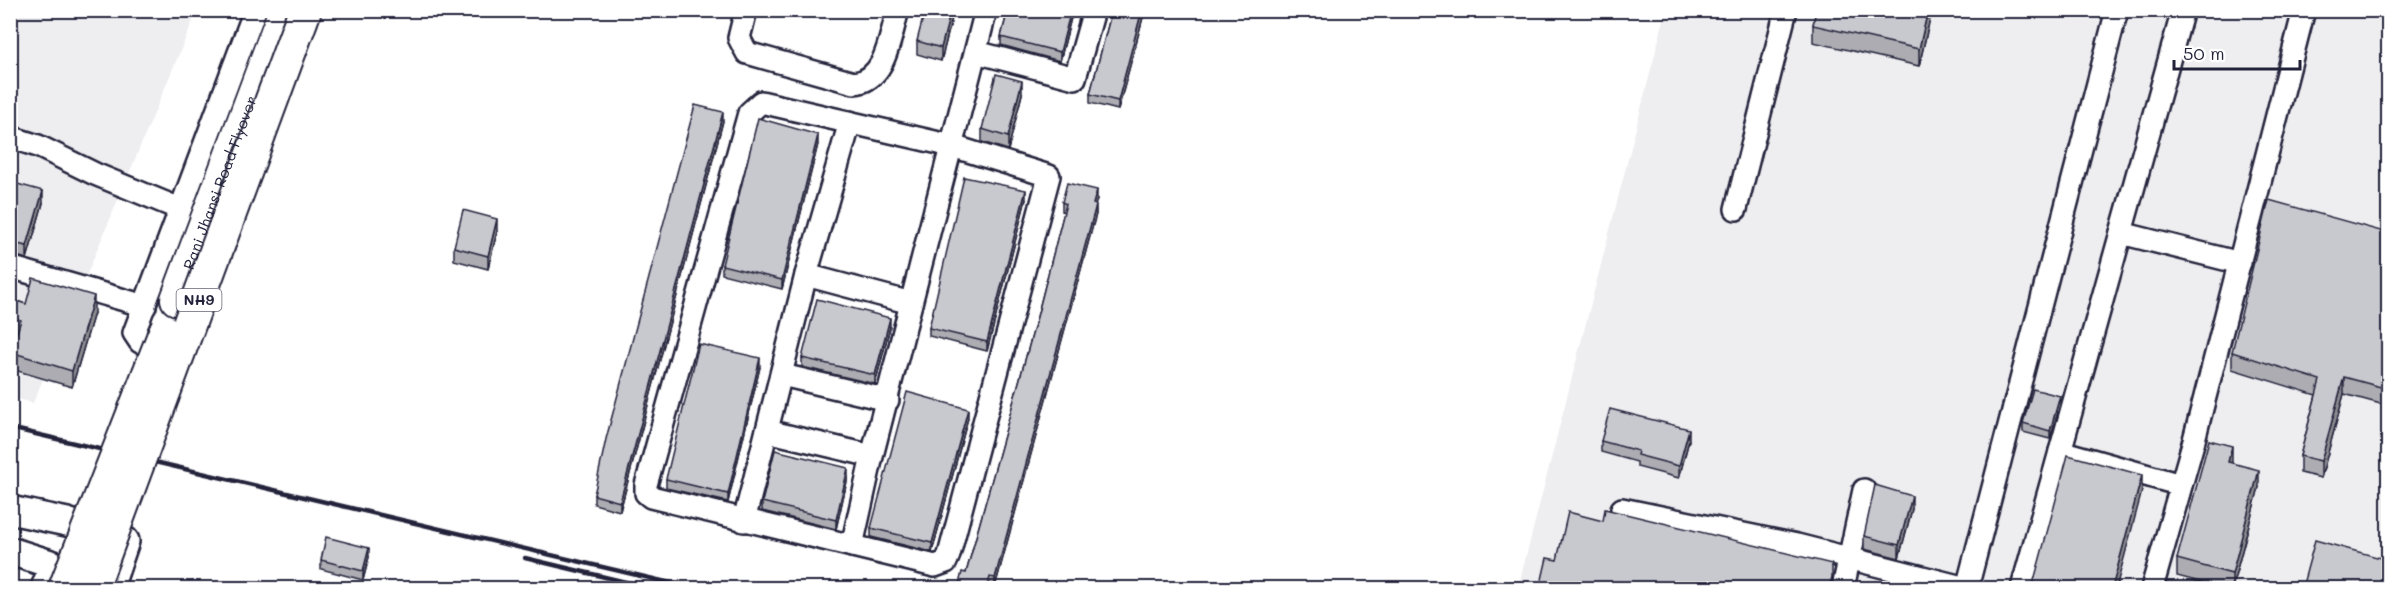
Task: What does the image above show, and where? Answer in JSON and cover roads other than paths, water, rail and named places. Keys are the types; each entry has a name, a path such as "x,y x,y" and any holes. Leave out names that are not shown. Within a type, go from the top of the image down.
{"highway":[{"name":"Rani Jhansi Road Flyover","path":"55,580 285,10"},
{"name":"Rani Jhansi Road Flyover","path":"92,588 305,10"}],"main road":[{"path":"10,510 67,522 125,541 109,588"},
{"path":"12,554 55,580 67,522"}],"street":[{"path":"255,10 134,333 140,342 166,353 192,347 318,10"},
{"path":"746,10 739,38 747,53 854,82 866,82 882,63 898,10"},
{"path":"852,546 872,456 986,10"},
{"path":"976,52 1075,78 1094,10"},
{"path":"1736,209 1786,10"},
{"path":"1622,509 1797,545 1966,588 2117,10"},
{"path":"2022,588 2183,10"},
{"path":"2152,588 2257,200 2304,10"},
{"path":"761,102 771,102 952,146 1049,176 946,562 935,566 744,521 651,497 646,493 646,485 749,113 761,102"},
{"path":"744,521 806,275 850,122"},
{"path":"10,137 38,146 95,174 180,209"},
{"path":"2257,200 2279,205"},
{"path":"2121,233 2240,263"},
{"path":"10,267 145,306"},
{"path":"806,275 911,303"},
{"path":"782,375 888,400"},
{"path":"767,431 872,456"},
{"path":"2060,451 2181,485"},
{"path":"1842,588 1864,490"}],"railway":[{"path":"10,428 692,588"},
{"path":"525,558 651,588"}]}
